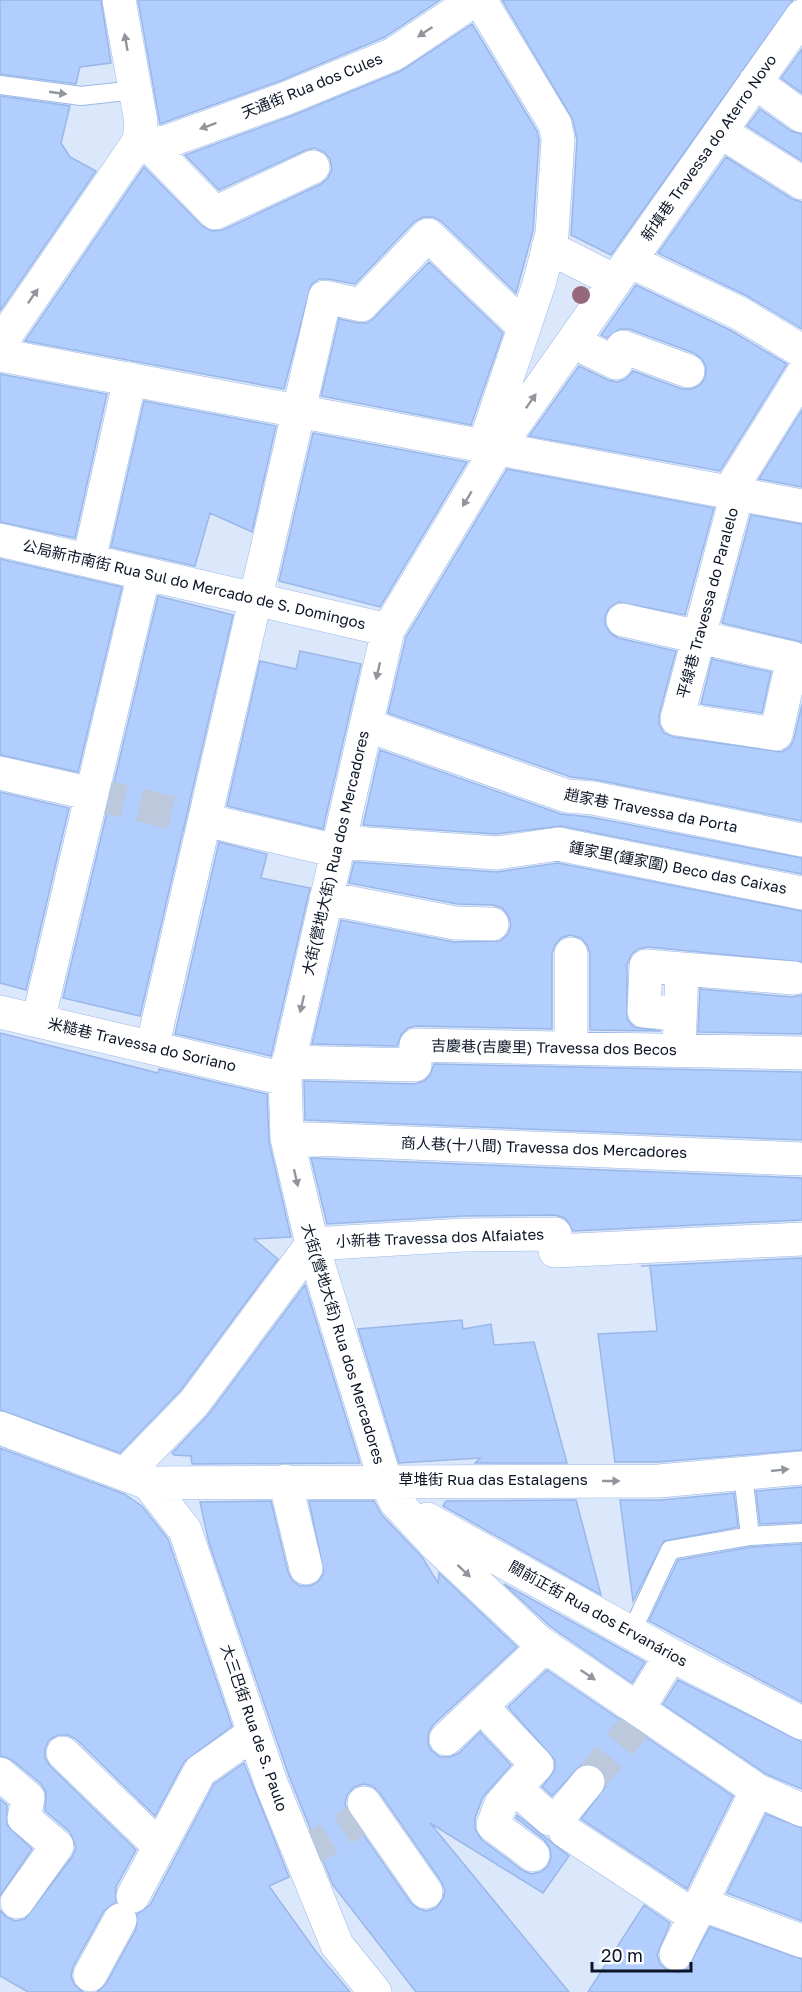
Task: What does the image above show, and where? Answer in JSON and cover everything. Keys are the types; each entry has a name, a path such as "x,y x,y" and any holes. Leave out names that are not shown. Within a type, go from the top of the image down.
{"street":[{"path":"119,0 143,142 215,213 313,167"},
{"name":"天通街 Rua dos Cules","path":"143,142 163,143 276,102 394,54 474,0"},
{"name":"大街(營地大街) Rua dos Mercadores","path":"480,0 555,124 558,139 552,234 491,447"},
{"name":"新填巷 Travessa do Aterro Novo","path":"623,271 802,16"},
{"path":"755,82 802,116"},
{"path":"721,132 802,183"},
{"path":"0,345 143,142"},
{"path":"152,1047 325,297 361,305 428,235 524,327"},
{"path":"548,247 623,271 739,313 802,351"},
{"name":"大街(營地大街) Rua dos Mercadores","path":"391,1491 312,1244 287,1138 286,1071 388,630 491,447 573,342 623,271"},
{"path":"573,342 615,363 623,347 688,371"},
{"path":"0,355 802,506"},
{"name":"平線巷 Travessa do Paralelo","path":"786,718 677,719 733,493 802,375"},
{"path":"89,560 130,379"},
{"name":"公局新市南街 Rua Sul do Mercado de S. Domingos","path":"0,540 388,630"},
{"path":"38,1021 144,574"},
{"path":"623,620 793,658 786,718"},
{"name":"趙家巷 Travessa da Porta","path":"366,725 567,796 593,798 802,840"},
{"path":"0,773 92,794"},
{"name":"鍾家里(鍾家圍) Beco das Caixas","path":"205,820 338,846 497,853 558,844 802,893"},
{"path":"326,898 455,922 492,924"},
{"path":"571,954 571,1048"},
{"path":"679,1050 682,969 794,978"},
{"name":"米糙巷 Travessa do Soriano","path":"0,1012 152,1047 286,1071"},
{"name":"吉慶巷(吉慶里) Travessa dos Becos","path":"286,1071 414,1065 416,1045 802,1053"},
{"name":"商人巷(十八間) Travessa dos Mercadores","path":"287,1138 802,1159"},
{"name":"小新巷 Travessa dos Alfaiates","path":"312,1244 464,1235 555,1234 555,1251 802,1239"},
{"path":"0,1428 137,1478 312,1244"},
{"name":"草堆街 Rua das Estalagens","path":"137,1478 285,1481 391,1491 659,1481 802,1468"},
{"name":"大三巴街 Rua de S. Paulo","path":"137,1478 185,1530 271,1783 337,1945 375,1992"},
{"path":"285,1481 306,1568"},
{"path":"391,1491 436,1545 545,1646 757,1790 802,1810"},
{"name":"關前正街 Rua dos Ervanários","path":"391,1491 631,1633 802,1724"},
{"path":"446,1739 545,1646"},
{"path":"638,1709 671,1655"},
{"path":"481,1706 537,1765 501,1804 493,1825 533,1855"},
{"path":"90,1975 200,1771 254,1733"},
{"path":"63,1754 159,1846"},
{"path":"0,1774 28,1798 24,1818 57,1846 17,1902"},
{"path":"560,1820 588,1782"},
{"path":"515,1788 698,1910 802,1941"},
{"path":"676,1954 757,1790"},
{"path":"364,1803 426,1892"}],"lane":[{"path":"0,85 81,96 135,90"},
{"path":"743,1474 750,1536"},
{"path":"631,1633 670,1550 750,1536 802,1533"}],"building":[{"path":"0,0 101,0 111,63 80,67 76,84 0,74"},
{"path":"138,0 440,0 385,37 280,81 160,124"},
{"path":"502,0 793,0 611,255 571,235 577,140 573,120"},
{"path":"472,24 537,131 539,140 533,231 516,293 441,221 433,217 423,217 414,222 355,284 319,279 311,285 284,389 25,341 144,167 202,226 212,231 223,230 321,184 328,178 332,169 330,159 324,152 315,148 306,150 219,190 185,155 294,115 401,71"},
{"path":"802,49 802,93 781,78"},
{"path":"0,96 70,106 61,143 70,157 96,171 0,311"},
{"path":"760,109 791,131 802,134 802,161 747,126"},
{"path":"726,157 792,199 802,202 802,329 747,296 658,253"},
{"path":"429,262 503,333 471,425 321,396 339,319 367,323"},
{"path":"636,285 730,330 787,364 720,471 529,436 579,366 608,380 617,382 626,379 633,371 682,389 692,389 700,385 705,378 706,367 702,359 694,353 629,329 620,329 607,338 601,335"},
{"path":"0,374 107,394 75,538 0,522"},
{"path":"144,401 276,426 252,532 210,513 195,566 111,547"},
{"path":"802,410 802,487 759,479"},
{"path":"313,433 467,462 380,607 279,581"},
{"path":"507,469 714,508 685,615 618,602 609,608 605,616 605,625 610,633 618,638 676,651 659,715 659,724 664,733 674,737 782,752 790,747 794,739 802,704 802,821 597,780 571,777 388,713 406,637"},
{"path":"751,515 802,524 802,642 722,623"},
{"path":"0,559 122,587 78,772 0,755"},
{"path":"158,596 233,615 140,1016 63,998"},
{"path":"300,651 361,664 323,829 227,806 260,661 296,669"},
{"path":"712,659 771,672 762,713 701,704"},
{"path":"380,750 561,814 590,817 802,858 802,874 561,826 496,834 363,825"},
{"path":"0,792 69,808 26,990 0,983"},
{"path":"219,842 267,854 261,878 310,888 271,1056 175,1034"},
{"path":"354,862 496,872 558,863 802,911 802,962 648,947 638,949 631,955 627,965 627,1019 634,1027 661,1031 590,1030 590,953 581,938 570,935 561,938 552,953 552,1029 416,1026 408,1028 401,1035 397,1046 312,1044 341,920 454,942 500,941 508,934 511,925 508,915 502,908 493,905 457,904 349,883"},
{"path":"700,989 792,997 802,995 802,1034 698,1032"},
{"path":"0,1033 158,1073 159,1069 267,1094 269,1142 291,1237 254,1239 278,1259 180,1391 120,1453 0,1410"},
{"path":"434,1064 802,1072 802,1140 305,1120 304,1081 415,1084 424,1081 430,1075"},
{"path":"311,1158 802,1178 802,1220 573,1231 565,1218 555,1215 463,1216 327,1224"},
{"path":"802,1258 802,1450 658,1462 615,1462 598,1334 657,1331 650,1266 641,1266"},
{"path":"305,1285 360,1463 192,1464 191,1456 174,1455 172,1453 209,1414"},
{"path":"462,1320 463,1329 491,1324 494,1345 534,1342 567,1463 475,1463 480,1458 399,1463 358,1329"},
{"path":"0,1448 124,1494 142,1506 168,1539 232,1726 184,1762 155,1816 76,1739 68,1735 58,1735 49,1740 45,1749 45,1758 50,1766 136,1850 116,1887 116,1902 104,1911 73,1967 71,1976 74,1984 83,1992 28,1992 0,1976 0,1910 6,1917 15,1921 25,1919 72,1857 76,1848 70,1832 45,1811 46,1792 41,1784 12,1760 0,1756"},
{"path":"802,1487 802,1522 760,1524 756,1491"},
{"path":"734,1493 738,1527 664,1541 633,1601 620,1500 661,1500"},
{"path":"576,1500 601,1595 443,1506 446,1501"},
{"path":"271,1501 288,1572 292,1580 300,1586 310,1586 318,1582 324,1573 309,1501 374,1501 382,1515 422,1557 438,1583 439,1573 517,1647 433,1725 428,1734 428,1744 432,1751 440,1757 450,1757 459,1753 480,1732 511,1765 483,1797 475,1818 475,1829 482,1840 522,1870 531,1874 541,1872 548,1866 551,1858 550,1848 544,1840 516,1818 517,1815 569,1856 543,1893 430,1823 569,1992 416,1992 333,1885 289,1776 209,1543 200,1502","holes":["363,1784 372,1786 379,1792 441,1881 445,1890 443,1899 436,1908 427,1911 411,1903 349,1814 345,1804 347,1795 354,1787"]},
{"path":"802,1544 802,1702 649,1621 678,1560 751,1547"},
{"path":"504,1584 645,1662 632,1683 551,1627"},
{"path":"547,1670 733,1796 687,1889 581,1819 606,1786 605,1775 599,1767 591,1763 581,1765 552,1796 542,1787 555,1770 555,1760 508,1707"},
{"path":"678,1680 802,1742 802,1789 766,1774 663,1704"},
{"path":"244,1763 289,1877 269,1886 317,1953 350,1992 97,1992 106,1984 136,1929 137,1914 150,1905 214,1784"},
{"path":"0,1799 7,1805 7,1825 32,1849 0,1896"},
{"path":"766,1814 802,1828 802,1921 727,1893"},
{"path":"644,1905 670,1923 657,1955 660,1964 667,1970 678,1973 687,1969 710,1927 802,1959 802,1992 588,1992"}],"tunnel":[{"path":"92,794 205,820"},
{"path":"588,1782 645,1714"},
{"path":"301,1856 370,1812"}]}
